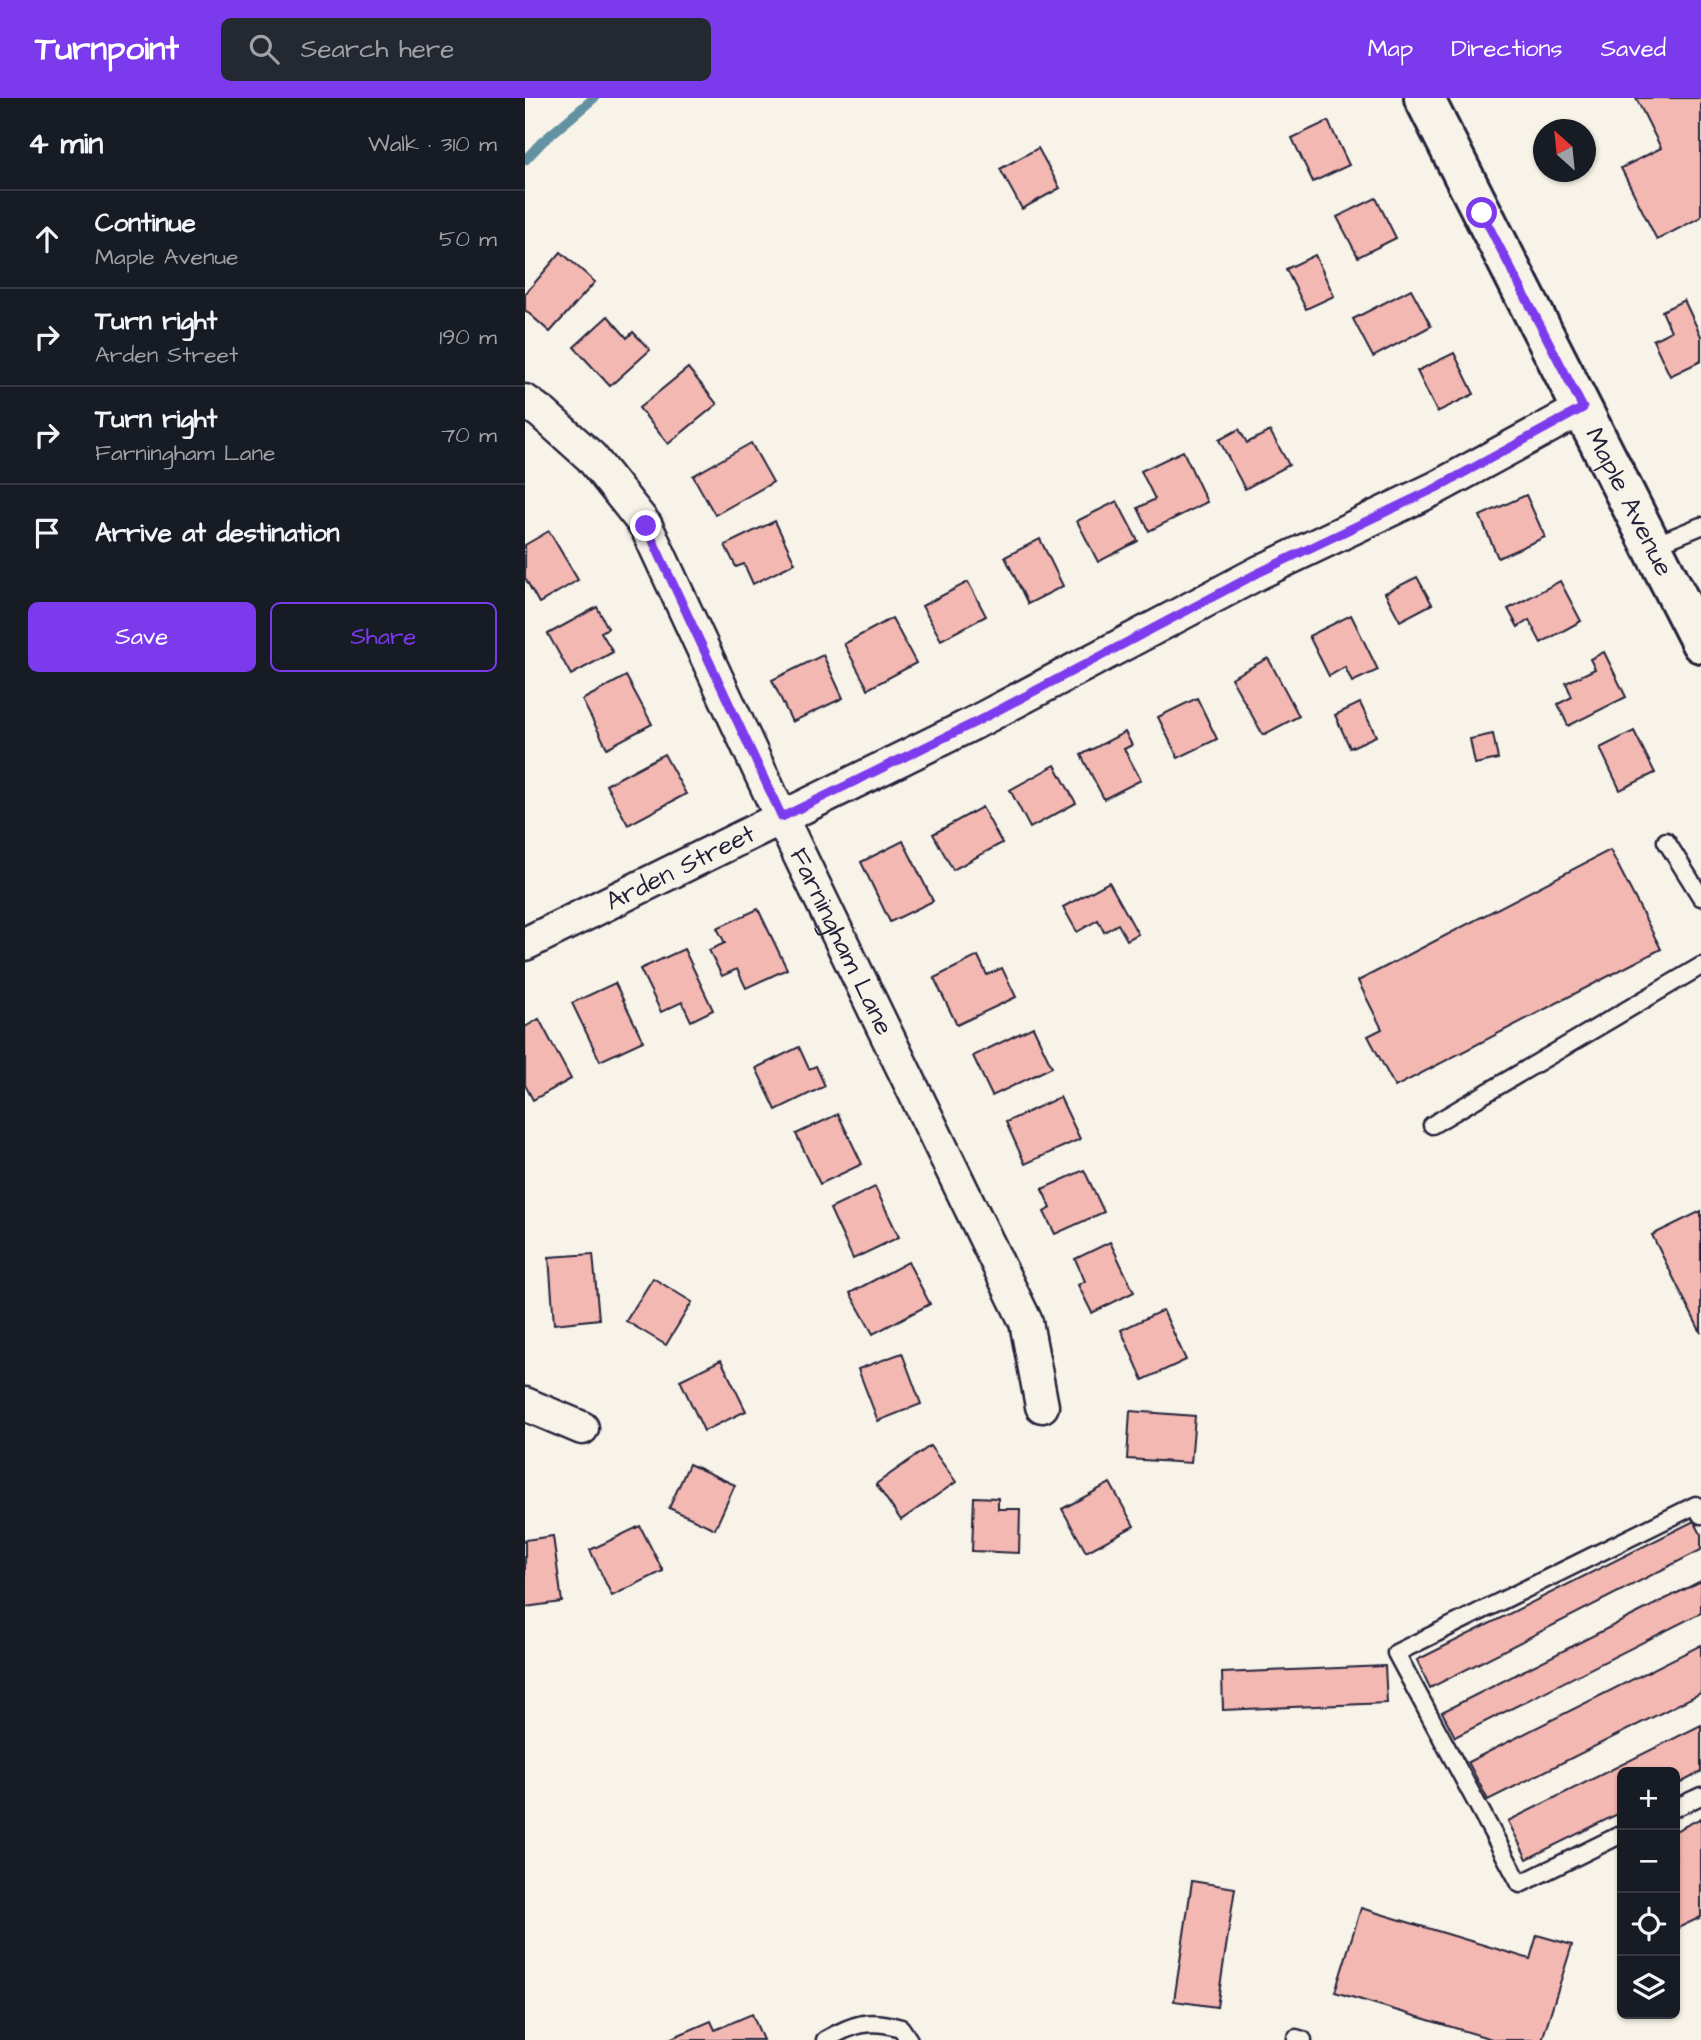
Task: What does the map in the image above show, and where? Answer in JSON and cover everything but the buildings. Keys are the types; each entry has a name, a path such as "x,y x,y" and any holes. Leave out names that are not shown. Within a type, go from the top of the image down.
{"main road":[{"name":"Maple Avenue","path":"1424,98 1701,643"}],"street":[{"name":"Farningham Lane","path":"525,401 591,457 646,526 782,817 1026,1322 1042,1406"},
{"name":"Arden Street","path":"525,944 974,723 1258,573 1436,488 1583,408"},
{"path":"525,1404 582,1428"}],"lane":[{"path":"1652,546 1701,526"},
{"path":"1665,841 1701,897"},
{"path":"1432,1125 1701,966"},
{"path":"1617,1836 1520,1884 1396,1653 1696,1505 1701,1515"},
{"path":"1680,1806 1701,1796"},
{"path":"825,2040 849,2026 880,2022 901,2028 909,2040"},
{"path":"1296,2040 1303,2040"}],"waterway":[{"path":"525,160 594,98"}],"route":[{"path":"646,526 782,817 974,723 1258,573 1436,488 1583,408 1482,213"}]}
